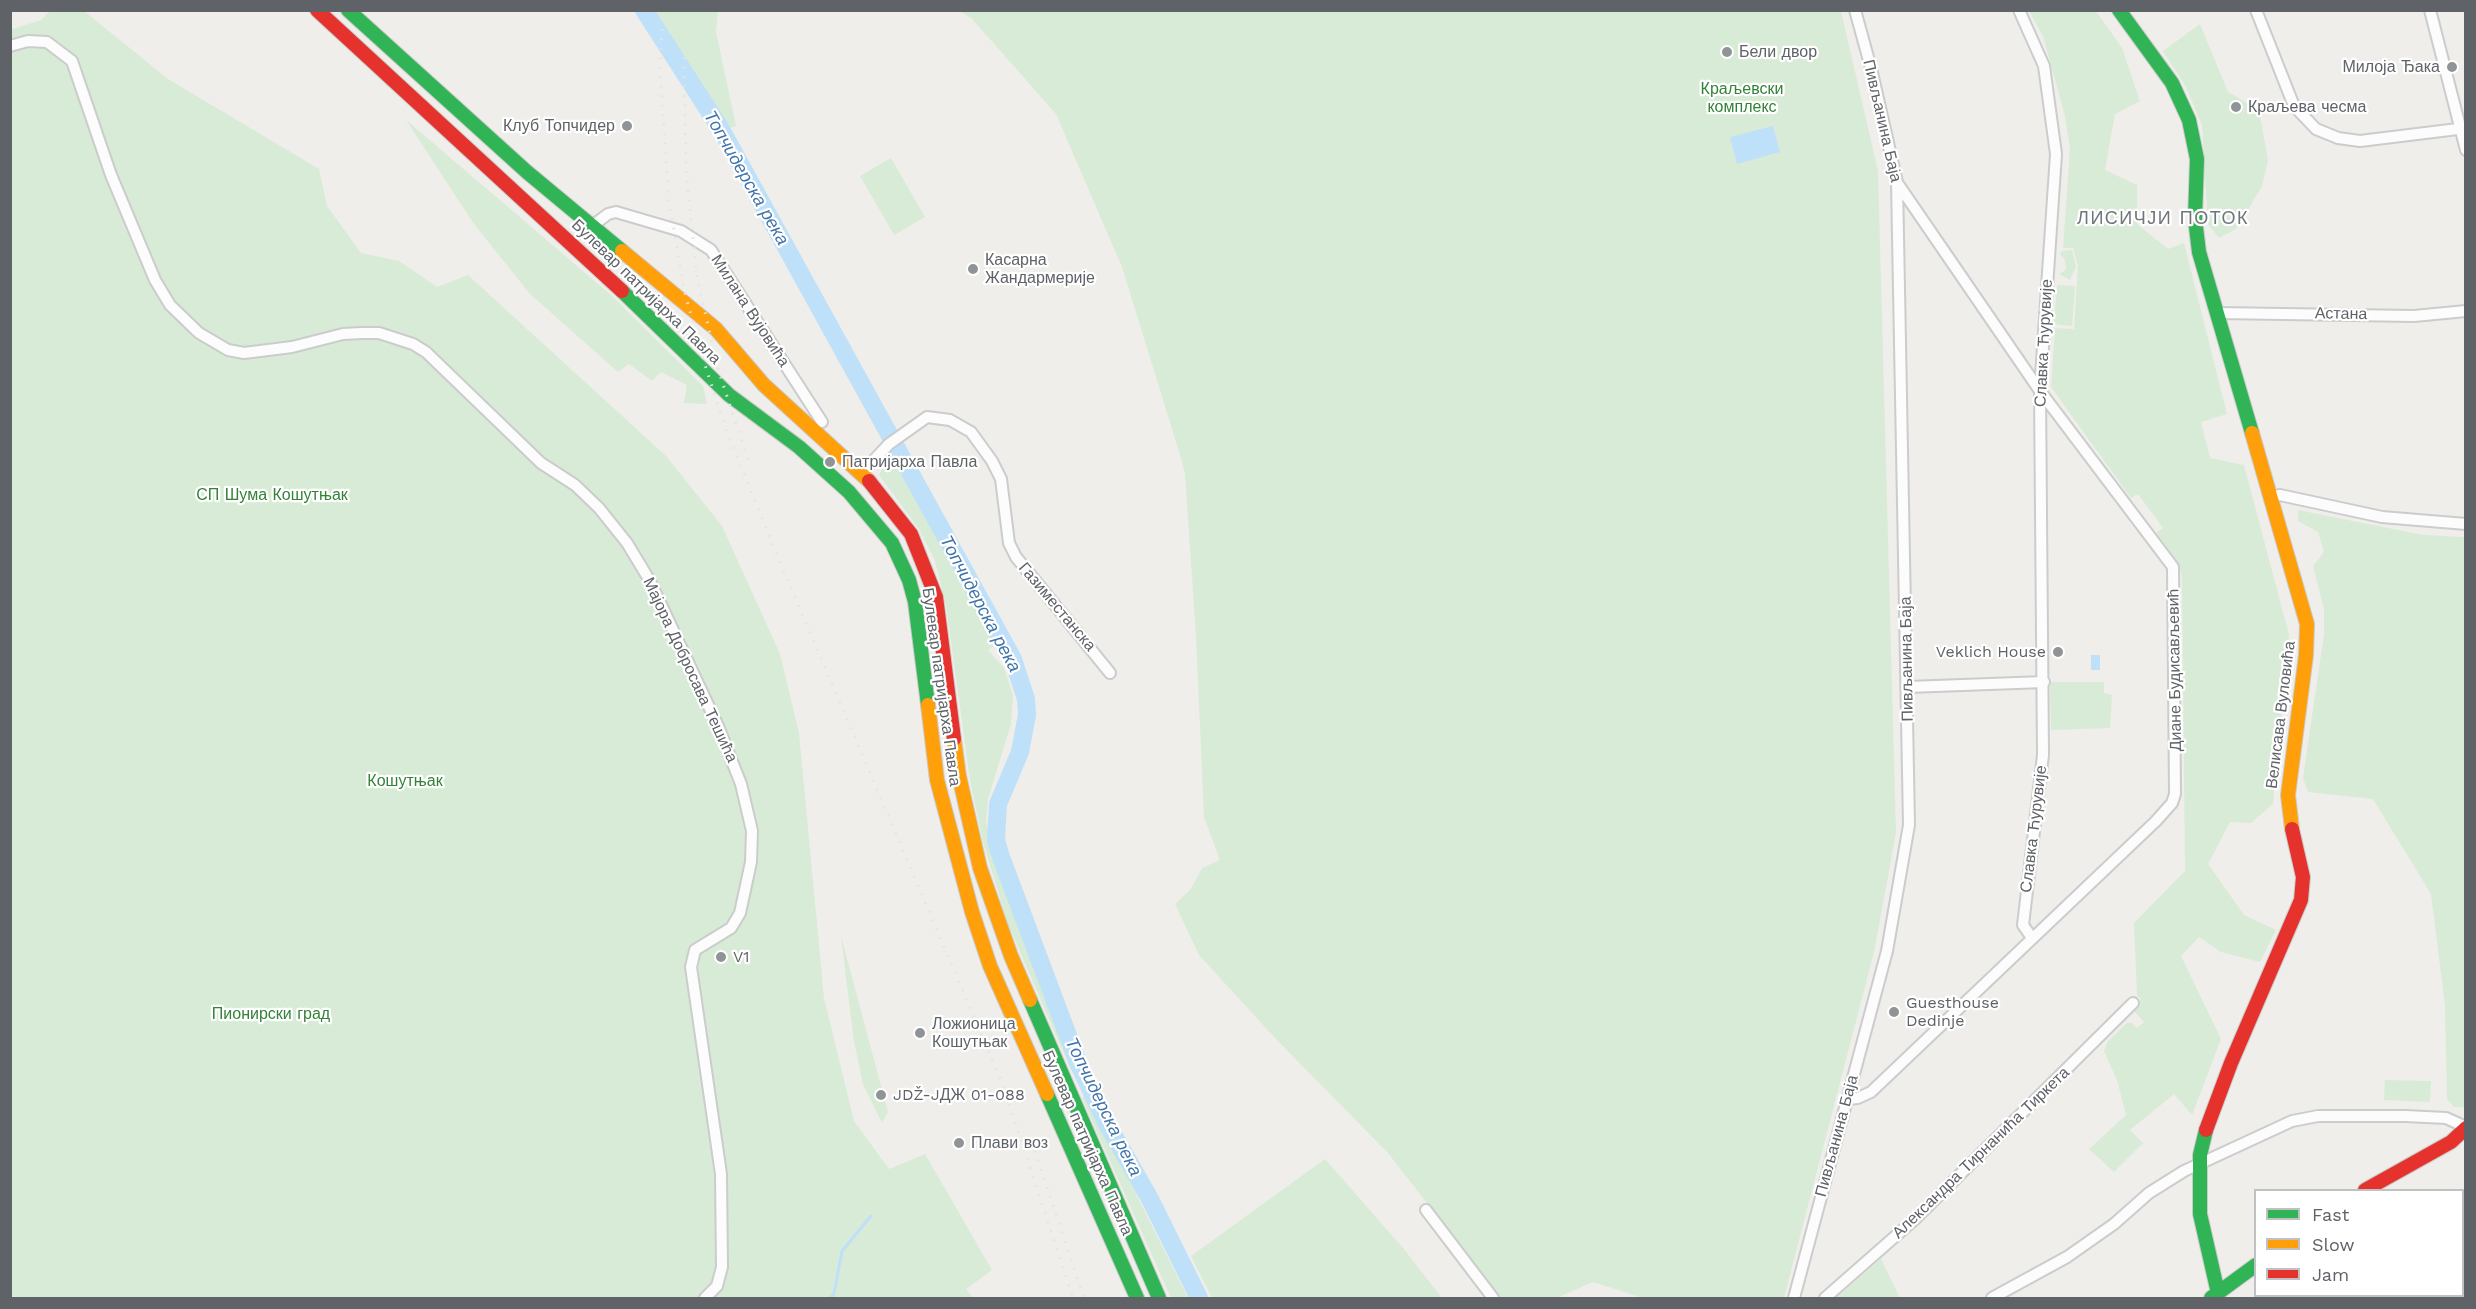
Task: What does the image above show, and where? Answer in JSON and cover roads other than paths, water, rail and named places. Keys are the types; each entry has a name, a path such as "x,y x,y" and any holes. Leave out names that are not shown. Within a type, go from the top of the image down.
{"main road":[{"name":"Булевар патријарха Павла","path":"317,10 578,249 729,395 799,447 849,492 892,543 909,580 915,602 937,780 972,912 990,966 1137,1299"},
{"name":"Булевар патријарха Павла","path":"348,10 527,172 709,322 764,385 862,473 897,512 911,534 930,577 940,620 959,776 980,868 1011,956 1159,1299"},
{"name":"Велисава Вуловића","path":"2119,10 2172,83 2189,120 2197,159 2196,234 2307,624 2306,655 2288,795 2288,812 2304,883 2296,916 2243,1032 2204,1134 2199,1164 2200,1214 2214,1296"},
{"path":"2369,1189 2451,1142 2466,1127"},
{"path":"2214,1296 2254,1266"}],"street":[{"name":"Пивљанина Баја","path":"1794,1299 1890,941 1907,846 1910,792 1897,182 1855,10"},
{"name":"Славка Ћурувије","path":"2019,10 2044,66 2056,143 2040,391 2044,682 2042,768 2023,925 2032,938"},
{"path":"2256,10 2294,106 2316,129 2338,138 2360,141 2463,128"},
{"path":"2430,11 2463,128 2466,150"},
{"name":"Мајора Добросава Тешића","path":"10,46 28,41 47,42 55,45 72,61 111,175 155,280 170,306 199,333 228,350 244,353 292,347 343,334 379,333 413,344 426,352 541,463 575,485 599,508 627,543 650,581 718,726 741,784 752,831 751,862 740,913 731,928 695,950 691,967 721,1173 722,1268 717,1286 705,1299"},
{"name":"Диане Будисављевић","path":"1847,1099 1858,1098 1871,1092 2167,809 2175,799 2176,782 2173,569 2040,391 1897,182"},
{"name":"Милана Вујовића","path":"592,226 608,214 616,212 681,231 711,249 822,422"},
{"name":"Астана","path":"2217,313 2414,316 2466,311"},
{"name":"Газиместанска","path":"862,473 889,444 927,417 957,423 976,438 1001,480 1009,543 1016,558 1110,673"},
{"path":"2271,497 2280,495 2382,517 2466,524"},
{"path":"1908,687 2044,682"},
{"name":"Александра Тирнанића Тиркета","path":"1825,1299 1915,1219 2133,1003"},
{"path":"1992,1299 2067,1257 2114,1224 2149,1193 2199,1164 2286,1123 2318,1116 2446,1118 2466,1127"},
{"path":"1426,1210 1493,1299"}],"water":[{"path":"1773,126 1780,152 1737,164 1730,137"},
{"path":"2091,655 2100,655 2100,670 2091,670"}],"waterway":[{"name":"Топчидерска река","path":"644,10 722,131 1013,659 1026,699 1027,715 1020,752 998,804 996,840 1079,1065 1106,1122 1150,1199 1199,1298"},
{"path":"830,1298 834,1294 842,1251 871,1216"}],"railway":[{"path":"663,10 660,71 669,201 684,290 706,368 725,427 777,555 1003,1085 1073,1298"},
{"path":"688,10 684,57 686,169 697,277 718,369 750,466"},
{"path":"1032,1142 1084,1298"}],"place":[{"name":"Бели двор","path":"1727,52"},
{"name":"Милоја Ђака","path":"2452,67"},
{"name":"Краљева чесма","path":"2236,107"},
{"name":"Клуб Топчидер","path":"627,126"},
{"name":"Касарна Жандармерије","path":"973,269"},
{"name":"Патријарха Павла","path":"830,462"},
{"name":"Veklich House","path":"2058,652"},
{"name":"V1","path":"721,957"},
{"name":"Guesthouse Dedinje","path":"1894,1012"},
{"name":"Ложионица Кошутњак","path":"920,1033"},
{"name":"JDŽ-JДЖ 01-088","path":"881,1095"},
{"name":"Плави воз","path":"959,1143"}],"district":[{"name":"ЛИСИЧЈИ ПОТОК","path":"2163,219"}],"park label":[{"name":"Краљевски комплекс","path":"1742,98"},
{"name":"СП Шума Кошутњак","path":"272,495"},
{"name":"Кошутњак","path":"405,781"},
{"name":"Пионирски град","path":"271,1014"}]}
